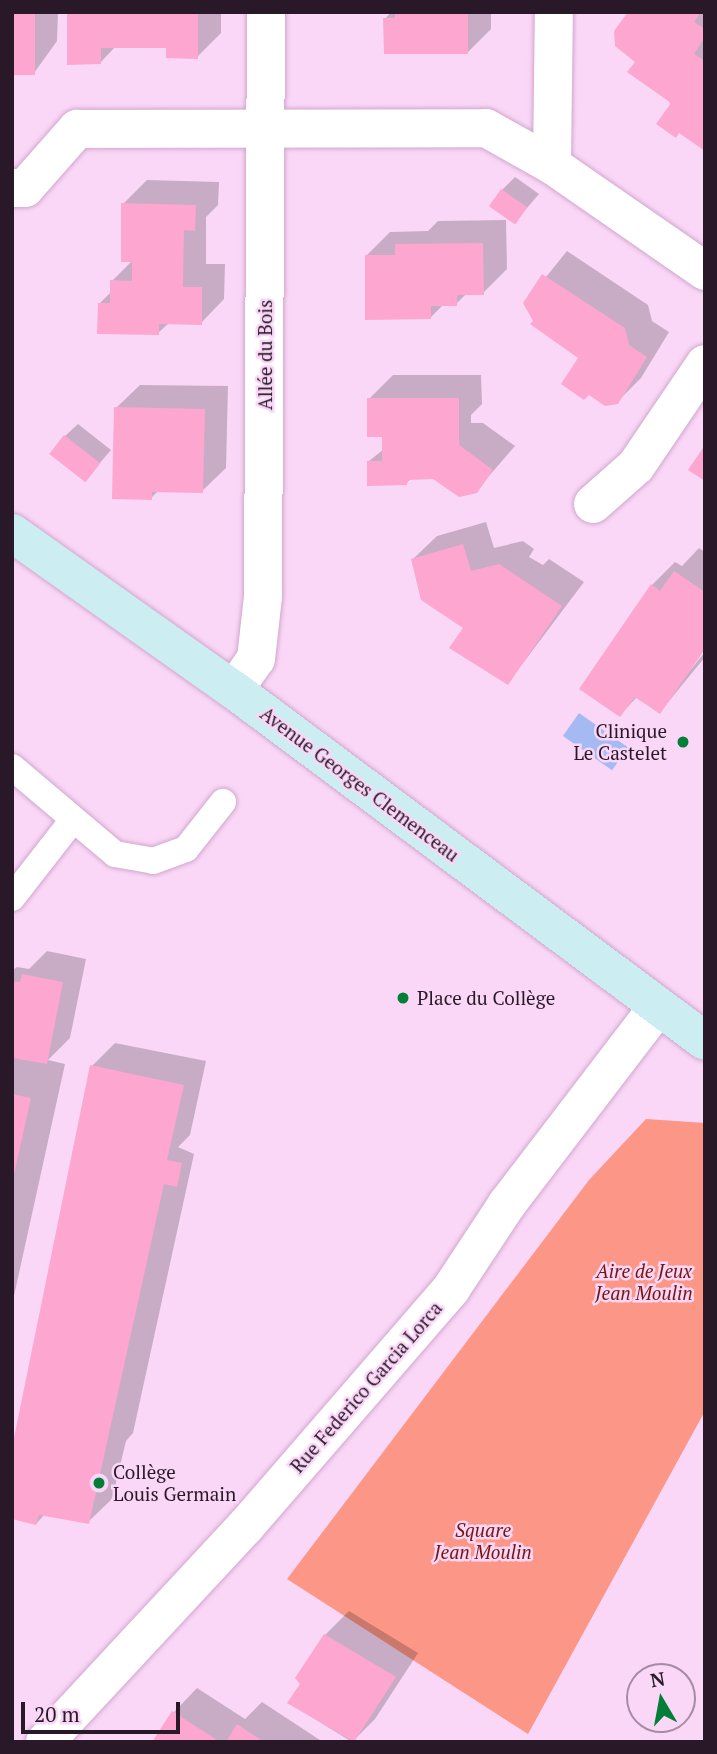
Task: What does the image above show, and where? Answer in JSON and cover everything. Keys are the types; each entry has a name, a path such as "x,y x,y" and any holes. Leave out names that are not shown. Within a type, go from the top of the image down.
{"street":[{"name":"Allée du Bois","path":"234,690 256,659 263,597 266,12"},
{"path":"552,165 554,12"},
{"path":"12,188 25,188 77,129 486,128 552,165 705,271"},
{"path":"593,504 636,466 705,364"},
{"name":"Avenue Georges Clemenceau","path":"12,533 234,690 705,1041"},
{"name":"Rue Federico Garcia Lorca","path":"45,1742 245,1527 451,1289 507,1204 657,1007"}],"lane":[{"path":"12,767 72,821 116,854 153,861 186,849 223,802"},
{"path":"12,898 72,821"}],"green space":[{"name":"Square Jean Moulin","path":"646,1119 705,1123 705,1411 528,1734 287,1579 589,1180"}],"water":[{"path":"579,713 628,747 612,770 563,736"}],"building":[{"path":"12,12 35,12 35,75 12,75"},
{"path":"67,12 198,12 198,59 166,58 166,48 101,48 101,64 67,65"},
{"path":"395,12 468,12 468,54 384,54 383,18 395,18"},
{"path":"628,12 701,12 694,22 705,29 705,37 694,54 705,61 705,151 679,133 676,138 656,124 671,103 627,72 635,62 615,46 614,31"},
{"path":"501,189 527,207 515,225 489,206"},
{"path":"121,203 196,205 195,231 184,230 183,287 202,287 202,325 159,324 159,335 97,334 98,303 110,303 110,280 132,281 132,262 121,262"},
{"path":"483,243 484,295 457,295 457,306 431,306 431,319 365,320 365,255 395,255 395,244"},
{"path":"542,274 625,328 629,345 647,357 618,404 605,406 589,395 584,400 561,384 578,358 530,324 533,321 523,303"},
{"path":"367,398 459,398 459,445 493,470 477,493 459,497 433,479 408,480 407,485 367,486 367,461 382,461 382,437 367,437"},
{"path":"114,407 205,409 203,493 152,492 152,500 112,499"},
{"path":"64,435 100,463 85,482 49,454"},
{"path":"705,445 705,481 688,470"},
{"path":"463,544 471,571 499,564 562,606 508,685 449,648 463,628 421,600 411,559"},
{"path":"674,571 705,592 705,649 660,714 635,697 620,717 579,689 651,584 660,591"},
{"path":"22,974 63,982 47,1064 12,1058 12,981 20,982"},
{"path":"90,1065 184,1085 167,1160 182,1163 177,1187 164,1184 89,1524 39,1515 36,1525 12,1519 12,1448"},
{"path":"12,1094 31,1098 13,1179 12,1178"},
{"path":"324,1634 396,1677 354,1742 287,1703 300,1684 295,1678"},
{"path":"172,1711 220,1742 152,1742"},
{"path":"237,1724 264,1742 226,1742"}],"place":[{"name":"Clinique Le Castelet","path":"683,742"},
{"name":"Place du Collège","path":"403,998"},
{"name":"Collège Louis Germain","path":"99,1483"}],"park label":[{"name":"Aire de Jeux Jean Moulin","path":"644,1282"}]}
